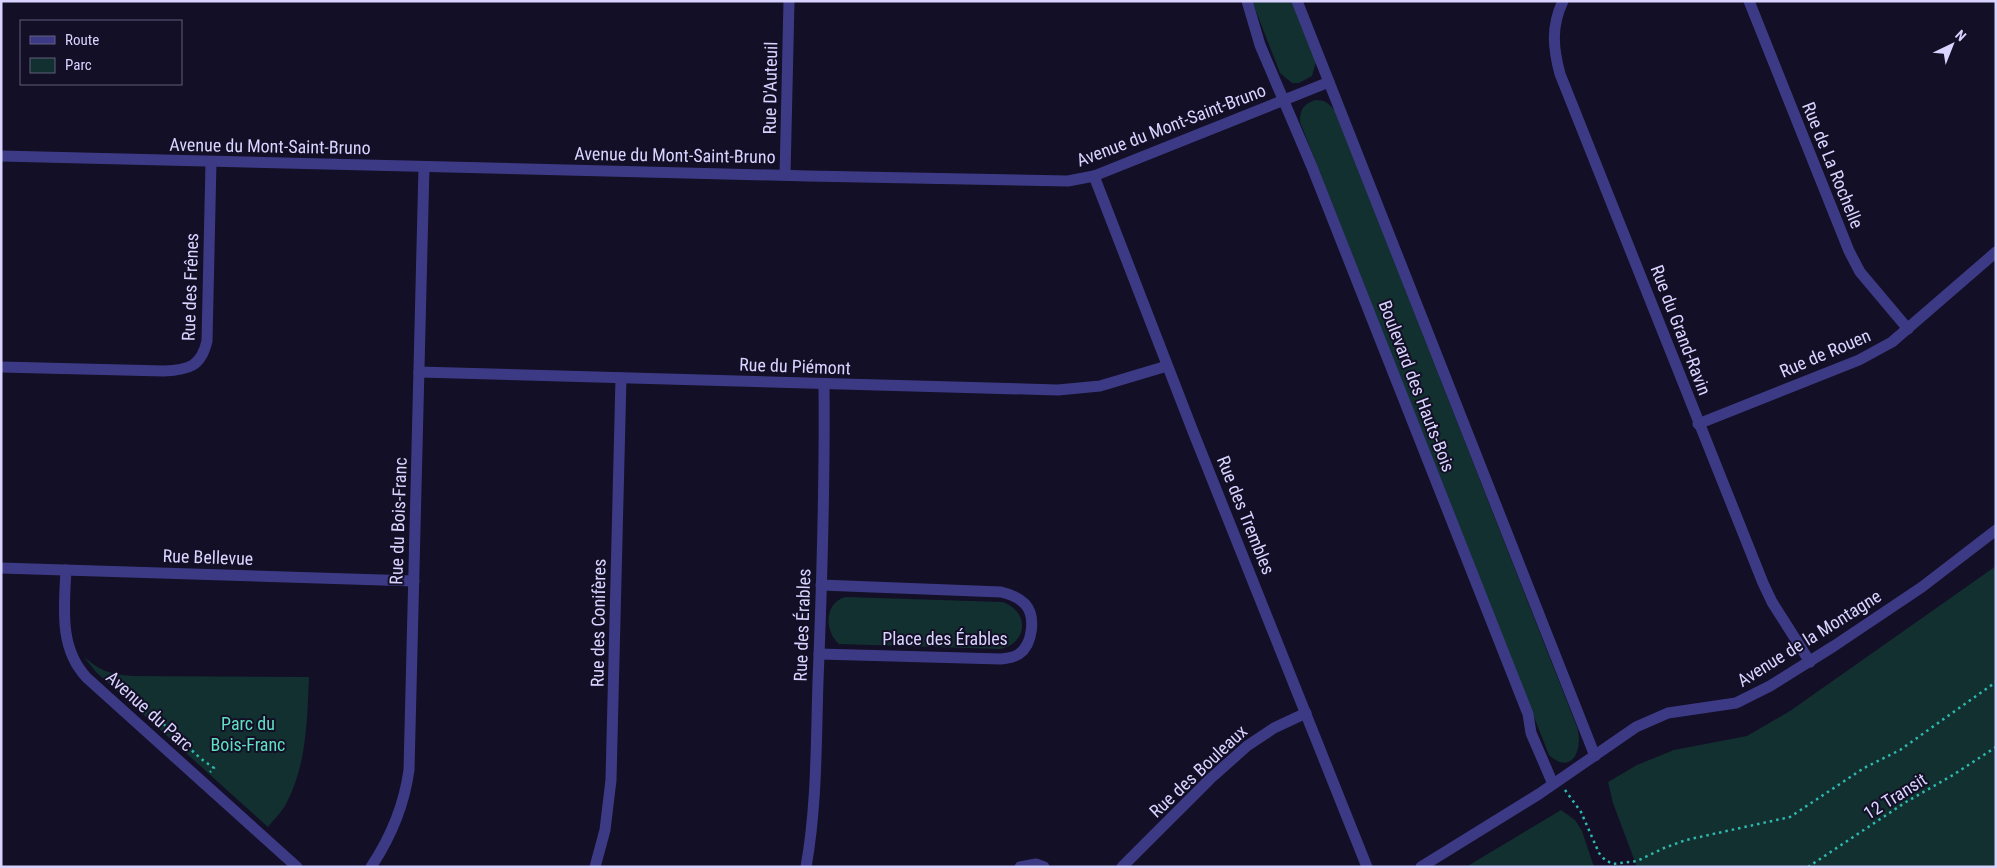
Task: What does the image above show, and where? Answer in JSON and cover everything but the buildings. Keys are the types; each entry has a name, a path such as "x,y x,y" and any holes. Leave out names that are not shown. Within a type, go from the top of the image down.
{"street":[{"name":"Rue D'Auteuil","path":"785,175 789,1"},
{"name":"Boulevard des Hauts-Bois","path":"1247,1 1260,45 1303,144 1356,277 1528,714 1531,733 1553,784"},
{"name":"Boulevard des Hauts-Bois","path":"1297,1 1595,756"},
{"name":"Rue du Grand-Ravin","path":"1563,1 1557,16 1553,36 1560,74 1763,584 1772,602 1810,662"},
{"name":"Rue de La Rochelle","path":"1749,1 1849,251 1860,272 1908,329"},
{"name":"Avenue du Mont-Saint-Bruno","path":"1,156 1068,181 1094,176 1329,82"},
{"name":"Rue des Frênes","path":"1,367 164,371 182,369 196,363 204,352 207,341 211,162"},
{"name":"Rue du Bois-Franc","path":"371,867 394,828 408,779 424,167"},
{"name":"Rue des Trembles","path":"1094,176 1167,366 1367,867"},
{"name":"Rue de Rouen","path":"1698,424 1870,355 1892,342 1908,329 1996,252"},
{"name":"Rue du Piémont","path":"419,372 1019,390 1078,389 1123,380 1167,366"},
{"name":"Rue des Conifères","path":"595,867 604,834 611,780 622,378"},
{"name":"Rue des Érables","path":"806,867 814,802 822,585 824,384"},
{"name":"Avenue de la Montagne","path":"1421,867 1553,784 1636,727 1668,713 1736,703 1750,697 1810,662 1922,587 1996,530"},
{"name":"Rue Bellevue","path":"1,568 414,581"},
{"name":"Avenue du Parc","path":"66,570 66,633 73,660 87,678 297,867"},
{"name":"Place des Érables","path":"819,654 1001,659 1012,657 1023,650 1031,629 1030,615 1026,605 1017,597 1001,592 822,585"},
{"name":"Rue des Bouleaux","path":"1122,867 1210,779 1247,746 1274,728 1306,713"},
{"path":"1020,867 1036,864 1044,867"}],"path":[{"path":"1575,802 1599,853 1605,860 1616,865 1637,861 1686,840 1790,816 1864,768 1908,744 1996,682"},
{"path":"145,730 158,718 200,758 212,765 214,768 201,780"},
{"name":"12 Transit","path":"1808,867 1906,802 1996,747"}],"green space":[{"path":"1252,1 1292,1 1316,62 1312,76 1299,83 1292,83 1280,73"},
{"path":"1315,100 1326,102 1335,111 1577,727 1579,744 1577,752 1574,758 1564,763 1557,761 1549,755 1300,122 1303,108"},
{"path":"1996,566 1996,867 1637,867 1613,803 1608,782 1637,765 1674,750 1747,736 1790,711"},
{"path":"846,597 1003,602 1018,613 1022,627 1016,641 1000,649 839,644 834,638 829,625 830,611 839,600"},
{"name":"Parc du Bois-Franc","path":"83,656 106,671 132,676 309,677 305,741 299,772 294,787 281,812 268,827 96,672"},
{"path":"1561,810 1575,820 1582,831 1594,867 1466,867"}]}
